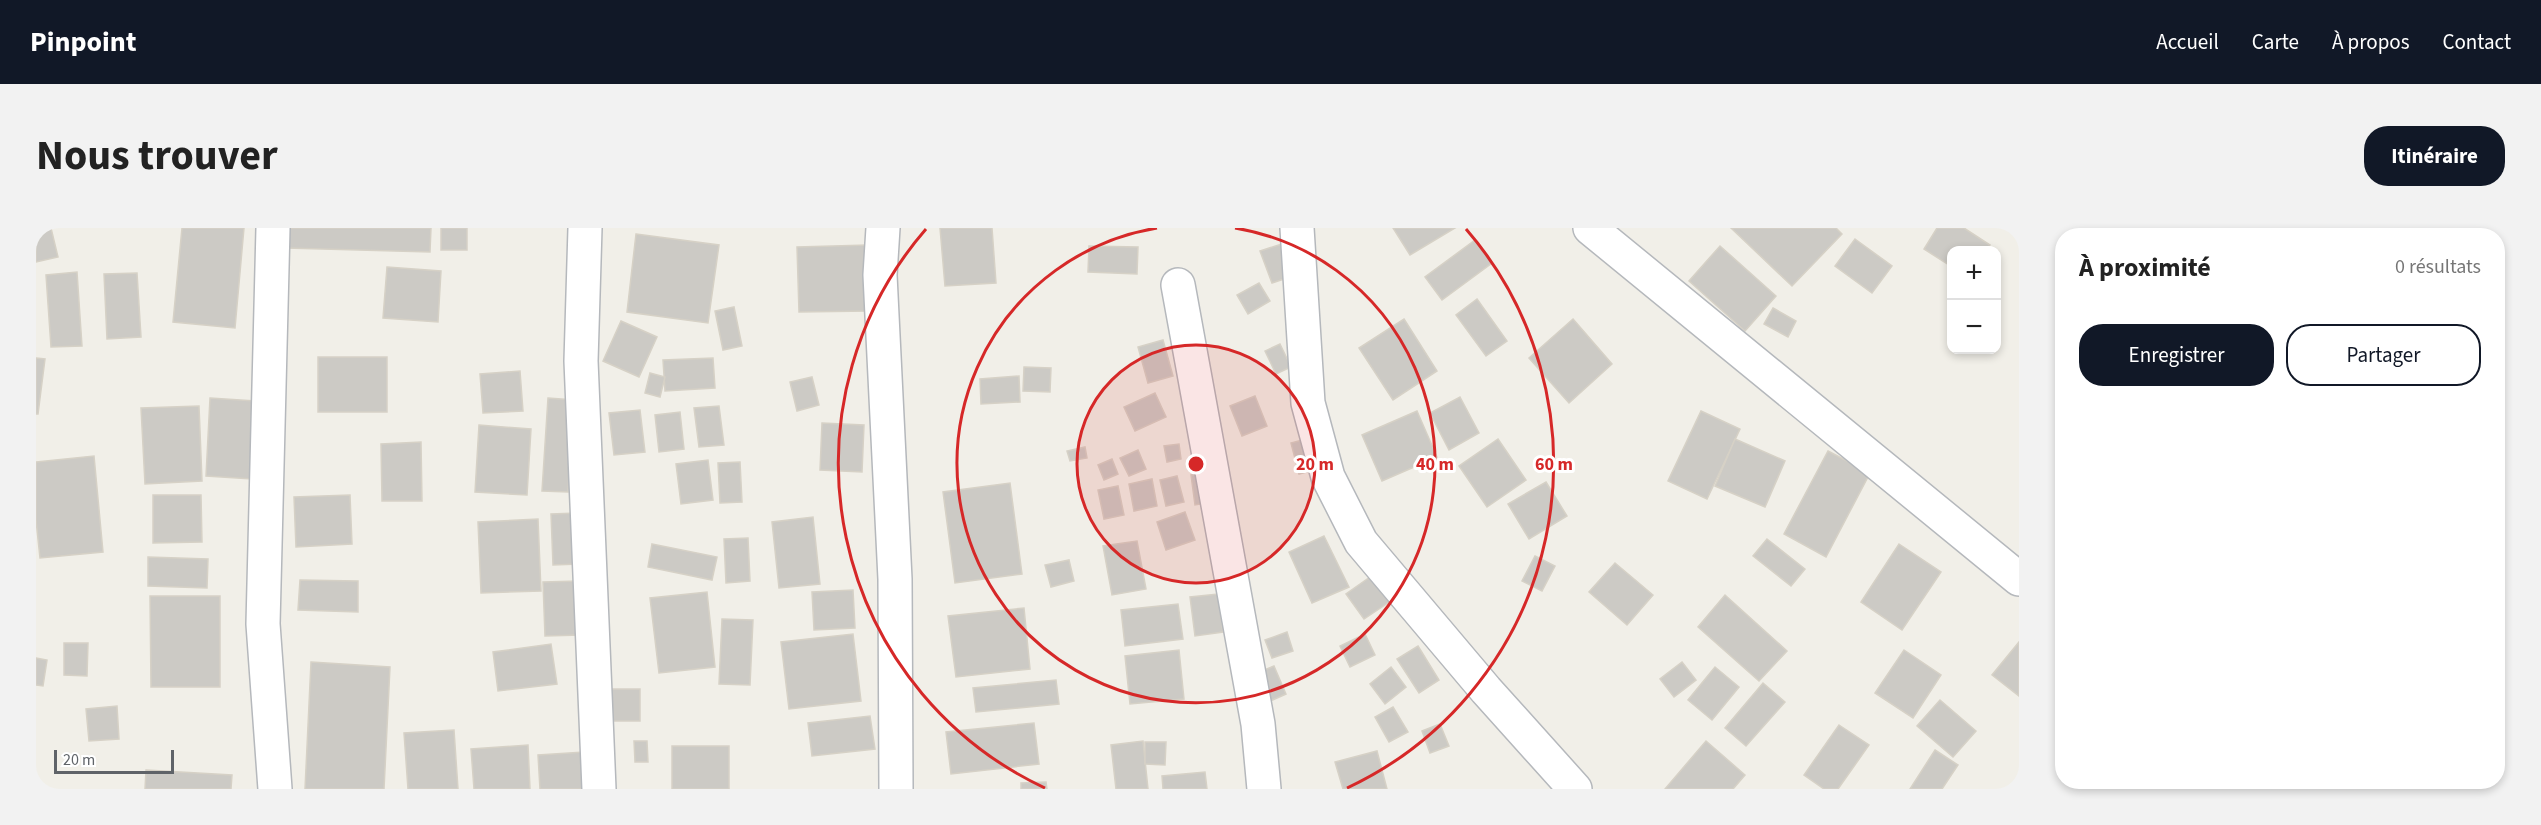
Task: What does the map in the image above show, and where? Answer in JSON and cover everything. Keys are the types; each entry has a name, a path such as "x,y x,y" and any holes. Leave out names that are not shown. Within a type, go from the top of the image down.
{"street":[{"path":"273,228 263,624 275,789"},
{"path":"585,228 581,361 599,789"},
{"path":"883,228 880,275 895,579 896,789"},
{"path":"1297,228 1308,403 1328,477 1361,542 1486,690 1575,789"},
{"path":"1590,228 2019,579"},
{"path":"1178,285 1258,724 1264,789"}],"building":[{"path":"36,228 51,228 58,257 36,262"},
{"path":"182,228 244,228 235,328 173,322"},
{"path":"287,228 431,228 430,252 286,248"},
{"path":"441,228 467,228 467,250 441,250"},
{"path":"940,228 992,228 996,283 945,286"},
{"path":"1393,228 1455,228 1410,255"},
{"path":"1731,228 1836,228 1842,234 1792,286"},
{"path":"1937,228 1964,228 1990,245 1947,246 1947,264 1924,249"},
{"path":"636,234 719,245 708,323 627,312"},
{"path":"1855,239 1892,266 1872,293 1835,266"},
{"path":"1475,240 1492,263 1442,300 1425,277"},
{"path":"1285,243 1296,275 1272,283 1260,251"},
{"path":"868,245 869,311 799,312 797,247"},
{"path":"1089,246 1138,247 1137,274 1088,272"},
{"path":"1720,246 1776,296 1745,331 1689,281"},
{"path":"387,267 441,271 438,322 383,318"},
{"path":"77,272 82,346 51,347 46,275"},
{"path":"137,273 141,337 107,339 104,274"},
{"path":"1259,283 1270,301 1248,314 1237,295"},
{"path":"1477,299 1507,341 1486,356 1456,315"},
{"path":"734,307 742,346 723,350 715,311"},
{"path":"1773,308 1796,321 1788,337 1764,324"},
{"path":"1404,319 1437,371 1393,400 1359,348"},
{"path":"1573,319 1612,364 1569,403 1529,358"},
{"path":"621,321 657,337 639,377 603,361"},
{"path":"1163,340 1173,376 1148,383 1138,347"},
{"path":"1280,344 1291,367 1276,374 1265,351"},
{"path":"318,357 387,357 387,412 318,412"},
{"path":"36,358 45,359 38,414 36,414"},
{"path":"713,358 715,388 665,391 663,360"},
{"path":"1024,367 1051,368 1050,392 1023,391"},
{"path":"520,371 523,411 483,413 480,374"},
{"path":"650,373 665,377 660,397 645,393"},
{"path":"1019,376 1020,402 981,404 980,379"},
{"path":"812,377 819,405 797,411 790,382"},
{"path":"1155,393 1166,417 1135,431 1124,407"},
{"path":"1255,396 1267,426 1242,436 1230,406"},
{"path":"1460,397 1479,433 1449,450 1430,413"},
{"path":"210,398 256,401 252,479 206,476"},
{"path":"548,398 574,400 568,492 542,491"},
{"path":"199,406 202,481 145,484 141,408"},
{"path":"719,406 724,445 699,447 694,408"},
{"path":"640,410 645,452 614,455 609,413"},
{"path":"1417,411 1437,457 1382,481 1362,435"},
{"path":"1701,411 1740,429 1707,499 1668,481"},
{"path":"680,412 684,449 659,452 655,415"},
{"path":"822,423 864,425 862,472 820,470"},
{"path":"479,425 531,429 527,495 475,492"},
{"path":"1310,438 1318,469 1299,474 1291,443"},
{"path":"1498,439 1526,480 1487,507 1459,466"},
{"path":"1735,439 1785,461 1765,507 1715,486"},
{"path":"421,442 422,501 382,501 381,444"},
{"path":"1179,444 1181,459 1167,462 1164,446"},
{"path":"1085,447 1087,458 1070,461 1067,451"},
{"path":"1138,450 1146,469 1129,476 1120,458"},
{"path":"1828,451 1870,473 1826,557 1784,534"},
{"path":"94,456 103,552 40,558 36,520 36,462"},
{"path":"1112,459 1118,474 1104,480 1098,465"},
{"path":"708,460 713,500 681,504 676,464"},
{"path":"740,462 742,502 720,503 718,463"},
{"path":"1204,473 1207,503 1195,505 1191,475"},
{"path":"1177,476 1184,502 1166,506 1160,480"},
{"path":"1152,479 1157,506 1134,511 1129,484"},
{"path":"1546,482 1567,516 1529,539 1508,504"},
{"path":"1010,483 1022,574 955,583 943,492"},
{"path":"1118,486 1124,515 1104,519 1098,490"},
{"path":"153,495 201,495 202,542 153,543"},
{"path":"350,495 352,544 296,547 294,497"},
{"path":"1185,512 1195,540 1166,550 1157,522"},
{"path":"577,513 579,564 553,565 551,514"},
{"path":"813,517 820,584 779,588 772,522"},
{"path":"538,519 541,591 481,593 478,522"},
{"path":"1324,536 1349,587 1312,603 1289,552"},
{"path":"748,538 750,581 726,583 724,539"},
{"path":"1767,539 1805,569 1791,586 1753,556"},
{"path":"1137,541 1146,589 1112,595 1103,546"},
{"path":"652,544 717,557 712,580 648,567"},
{"path":"1899,544 1941,572 1902,630 1861,602"},
{"path":"1535,556 1555,566 1542,591 1522,581"},
{"path":"148,557 208,559 207,588 148,586"},
{"path":"1069,560 1074,581 1051,587 1045,565"},
{"path":"1615,563 1653,595 1627,625 1589,592"},
{"path":"1380,570 1398,596 1364,619 1346,594"},
{"path":"300,580 358,581 358,612 298,610"},
{"path":"579,581 581,635 545,636 543,582"},
{"path":"853,590 855,628 814,630 812,592"},
{"path":"707,592 715,667 659,673 650,598"},
{"path":"1218,594 1223,632 1195,636 1190,597"},
{"path":"1725,595 1787,651 1759,681 1698,627"},
{"path":"150,596 220,596 220,687 151,687"},
{"path":"1178,604 1183,639 1125,646 1121,610"},
{"path":"1024,608 1030,669 956,677 948,616"},
{"path":"722,619 753,620 750,685 719,684"},
{"path":"1287,632 1293,651 1272,658 1265,640"},
{"path":"853,634 861,701 789,709 781,642"},
{"path":"1365,634 1375,655 1350,667 1340,646"},
{"path":"2019,642 2019,696 1992,675"},
{"path":"64,643 88,643 87,676 64,675"},
{"path":"551,644 557,684 498,691 493,652"},
{"path":"1418,646 1439,680 1419,693 1397,659"},
{"path":"1179,650 1184,699 1130,704 1125,656"},
{"path":"1904,650 1941,675 1913,718 1875,693"},
{"path":"36,658 47,660 43,686 36,685"},
{"path":"311,662 390,667 384,789 305,789"},
{"path":"1682,662 1696,680 1674,697 1660,679"},
{"path":"1274,666 1286,694 1268,702 1255,674"},
{"path":"1391,667 1406,687 1385,704 1370,684"},
{"path":"1715,667 1739,687 1712,720 1688,700"},
{"path":"1056,680 1059,704 976,712 973,688"},
{"path":"1763,683 1785,702 1746,746 1725,728"},
{"path":"609,689 640,689 640,721 609,721"},
{"path":"1940,700 1976,731 1953,757 1917,726"},
{"path":"117,706 119,739 89,741 86,709"},
{"path":"1393,707 1408,732 1389,742 1375,717"},
{"path":"870,716 875,749 812,756 808,723"},
{"path":"1034,723 1039,764 951,774 946,732"},
{"path":"1440,724 1449,746 1430,753 1422,731"},
{"path":"1839,725 1869,745 1838,789 1824,789 1804,775"},
{"path":"454,730 458,789 408,789 404,733"},
{"path":"634,741 647,741 648,762 635,762"},
{"path":"1143,741 1148,789 1116,789 1111,745"},
{"path":"1706,741 1745,775 1733,789 1665,789"},
{"path":"1145,742 1166,742 1165,765 1145,764"},
{"path":"528,745 530,789 474,789 471,749"},
{"path":"672,746 729,746 729,789 672,789"},
{"path":"1935,750 1958,765 1942,789 1910,789"},
{"path":"1377,751 1387,789 1343,789 1335,762"},
{"path":"584,752 586,789 540,789 538,755"},
{"path":"146,770 232,775 231,789 145,789"},
{"path":"1205,772 1207,789 1163,789 1162,776"},
{"path":"1046,782 1047,789 1021,789 1021,783"}]}
